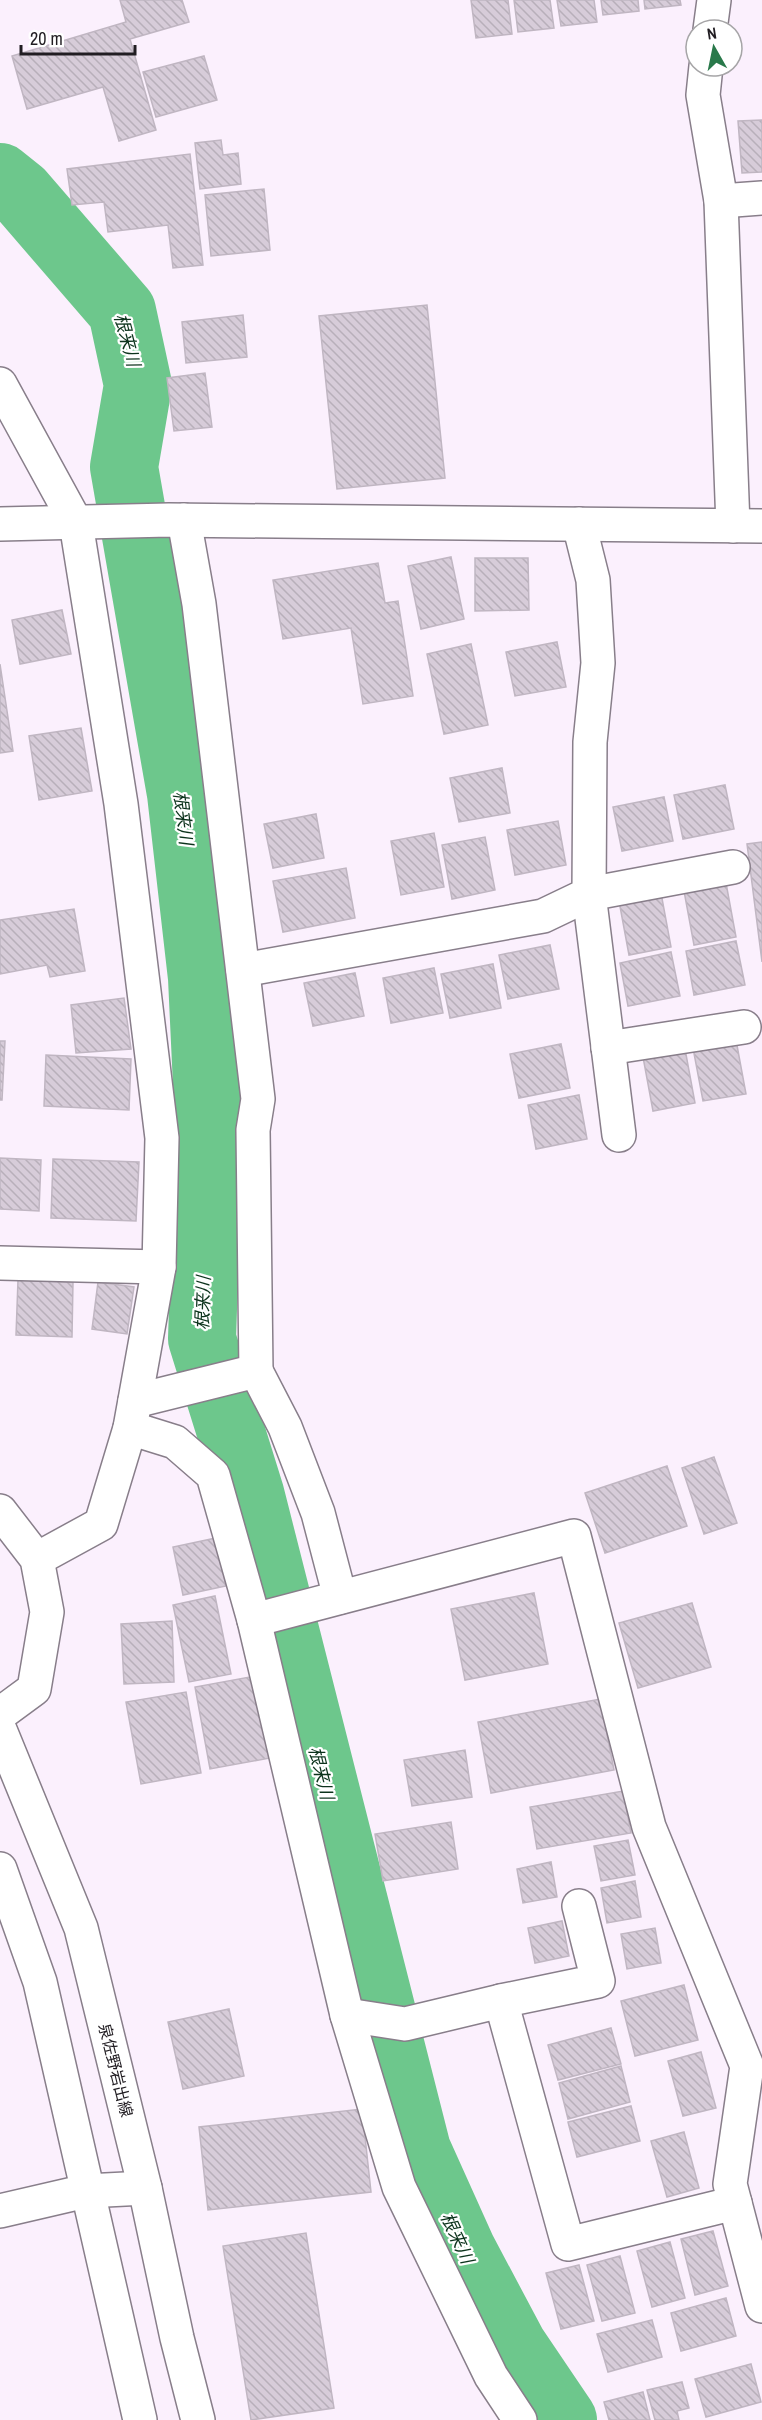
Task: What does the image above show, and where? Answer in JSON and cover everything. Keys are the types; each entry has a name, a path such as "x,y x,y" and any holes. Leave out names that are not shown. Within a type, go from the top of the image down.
{"street":[{"path":"712,18 714,0"},
{"path":"0,524 176,520 748,526 721,201 703,95 705,78"},
{"path":"721,201 762,198"},
{"path":"0,384 88,522 120,804 162,1138 159,1267 133,1414 101,1524 38,1559"},
{"path":"176,520 200,604 258,1100 253,1130 249,1373 285,1427 318,1513 340,1597"},
{"path":"579,524 592,580 598,663 590,742 589,894 618,1135"},
{"path":"243,970 543,916 589,894 733,867"},
{"path":"608,1048 744,1027"},
{"path":"0,1263 159,1267"},
{"path":"133,1414 174,1391 249,1373"},
{"path":"133,1414 175,1442 213,1475 254,1620 347,2015 399,2187 491,2376 520,2420"},
{"path":"0,1511 38,1559 47,1612 34,1689 0,1714"},
{"path":"254,1620 574,1536 649,1827 747,2066 730,2184 762,2306"},
{"name":"泉佐野岩出線","path":"0,1730 81,1928 145,2188 177,2338 198,2420"},
{"path":"0,1869 40,1982 140,2420"},
{"path":"347,2015 405,2024 598,1981 579,1906"},
{"path":"501,2001 568,2244 735,2203"},
{"path":"0,2211 86,2191 145,2188"}],"building":[{"path":"120,0 182,0 189,22 130,39 156,130 119,141 103,87 27,109 12,56 126,22"},
{"path":"471,0 508,0 512,34 476,38"},
{"path":"514,0 550,0 554,28 518,32"},
{"path":"557,0 594,0 597,22 561,26"},
{"path":"601,0 638,0 639,11 603,15"},
{"path":"644,0 680,0 681,5 645,9"},
{"path":"204,56 217,100 156,117 143,72"},
{"path":"762,120 762,172 742,173 738,121"},
{"path":"221,140 223,155 238,153 241,184 200,189 195,143"},
{"path":"190,154 203,265 173,268 168,225 108,232 104,202 72,205 67,169"},
{"path":"264,189 270,250 211,256 205,195"},
{"path":"427,305 445,478 337,489 319,316"},
{"path":"243,315 247,357 186,363 182,322"},
{"path":"205,373 212,427 174,431 167,378"},
{"path":"451,557 464,619 421,629 408,566"},
{"path":"475,558 528,558 529,610 475,611"},
{"path":"378,563 385,603 398,601 413,696 363,704 351,628 283,639 273,580"},
{"path":"62,610 71,654 20,664 12,620"},
{"path":"557,642 566,687 515,696 506,652"},
{"path":"471,644 488,725 444,734 427,654"},
{"path":"0,664 13,751 0,753"},
{"path":"81,728 92,791 39,800 29,736"},
{"path":"502,768 510,813 459,822 450,778"},
{"path":"725,785 734,829 683,839 674,795"},
{"path":"664,797 673,841 622,851 613,807"},
{"path":"316,814 324,858 273,868 264,824"},
{"path":"558,821 566,865 515,875 507,830"},
{"path":"434,833 444,887 401,895 391,841"},
{"path":"485,837 495,890 452,899 442,845"},
{"path":"762,842 762,962 747,844"},
{"path":"346,868 355,918 283,932 273,881"},
{"path":"726,883 736,937 694,945 684,891"},
{"path":"661,893 671,947 629,955 619,901"},
{"path":"74,909 85,971 50,977 47,965 0,974 0,920"},
{"path":"736,941 745,985 694,995 686,951"},
{"path":"550,945 559,989 508,999 499,955"},
{"path":"671,952 680,996 628,1006 620,963"},
{"path":"493,964 501,1008 450,1018 441,974"},
{"path":"434,968 443,1013 391,1023 383,978"},
{"path":"355,973 364,1016 313,1026 304,983"},
{"path":"124,998 131,1049 76,1053 71,1005"},
{"path":"736,1040 746,1094 703,1101 693,1048"},
{"path":"0,1041 5,1041 2,1100 0,1100"},
{"path":"561,1044 570,1088 519,1098 510,1054"},
{"path":"685,1049 695,1103 653,1111 643,1057"},
{"path":"46,1055 131,1059 129,1110 44,1106"},
{"path":"579,1095 587,1139 536,1149 528,1105"},
{"path":"0,1158 41,1160 39,1211 0,1209"},
{"path":"53,1159 139,1162 136,1221 51,1218"},
{"path":"18,1280 73,1282 72,1337 16,1335"},
{"path":"98,1282 134,1287 127,1334 92,1329"},
{"path":"714,1457 737,1523 704,1534 682,1468"},
{"path":"667,1466 687,1526 605,1553 585,1493"},
{"path":"216,1538 226,1586 183,1595 173,1547"},
{"path":"534,1593 548,1664 465,1680 451,1609"},
{"path":"215,1596 231,1674 189,1682 173,1605"},
{"path":"692,1603 711,1667 638,1688 619,1623"},
{"path":"172,1621 174,1682 124,1684 121,1624"},
{"path":"255,1676 270,1758 210,1769 195,1687"},
{"path":"186,1692 201,1773 141,1784 126,1702"},
{"path":"600,1699 614,1770 491,1793 478,1722"},
{"path":"465,1750 472,1797 412,1806 404,1760"},
{"path":"623,1791 631,1833 537,1849 530,1807"},
{"path":"451,1822 458,1869 383,1881 375,1834"},
{"path":"628,1840 635,1875 601,1881 594,1846"},
{"path":"551,1862 557,1897 523,1903 517,1869"},
{"path":"635,1881 641,1917 607,1923 601,1888"},
{"path":"562,1921 569,1956 535,1963 528,1928"},
{"path":"655,1928 661,1963 627,1969 621,1934"},
{"path":"684,1985 698,2040 635,2056 621,2001"},
{"path":"229,2009 244,2076 183,2089 168,2022"},
{"path":"611,2028 621,2064 558,2080 548,2045"},
{"path":"701,2052 716,2108 683,2116 668,2061"},
{"path":"621,2066 630,2102 568,2119 559,2083"},
{"path":"631,2106 640,2141 577,2157 568,2122"},
{"path":"362,2109 371,2192 208,2210 199,2127"},
{"path":"684,2132 699,2188 667,2197 651,2141"},
{"path":"713,2231 728,2286 695,2295 681,2239"},
{"path":"306,2233 334,2408 251,2420 223,2246"},
{"path":"670,2242 685,2298 652,2307 637,2251"},
{"path":"620,2256 635,2313 602,2321 587,2265"},
{"path":"579,2265 594,2321 561,2329 546,2273"},
{"path":"726,2298 736,2336 681,2351 671,2313"},
{"path":"652,2320 662,2357 608,2372 597,2334"},
{"path":"751,2364 761,2402 706,2417 695,2379"},
{"path":"682,2382 689,2408 677,2411 679,2420 655,2420 647,2390"},
{"path":"643,2392 650,2420 609,2420 604,2402"}],"waterway":[{"name":"根来川","path":"0,177 20,193 122,311 138,385 124,467 181,794 202,978 209,1128 202,1339 250,1493 417,2150 462,2250 513,2346 563,2420"}]}
